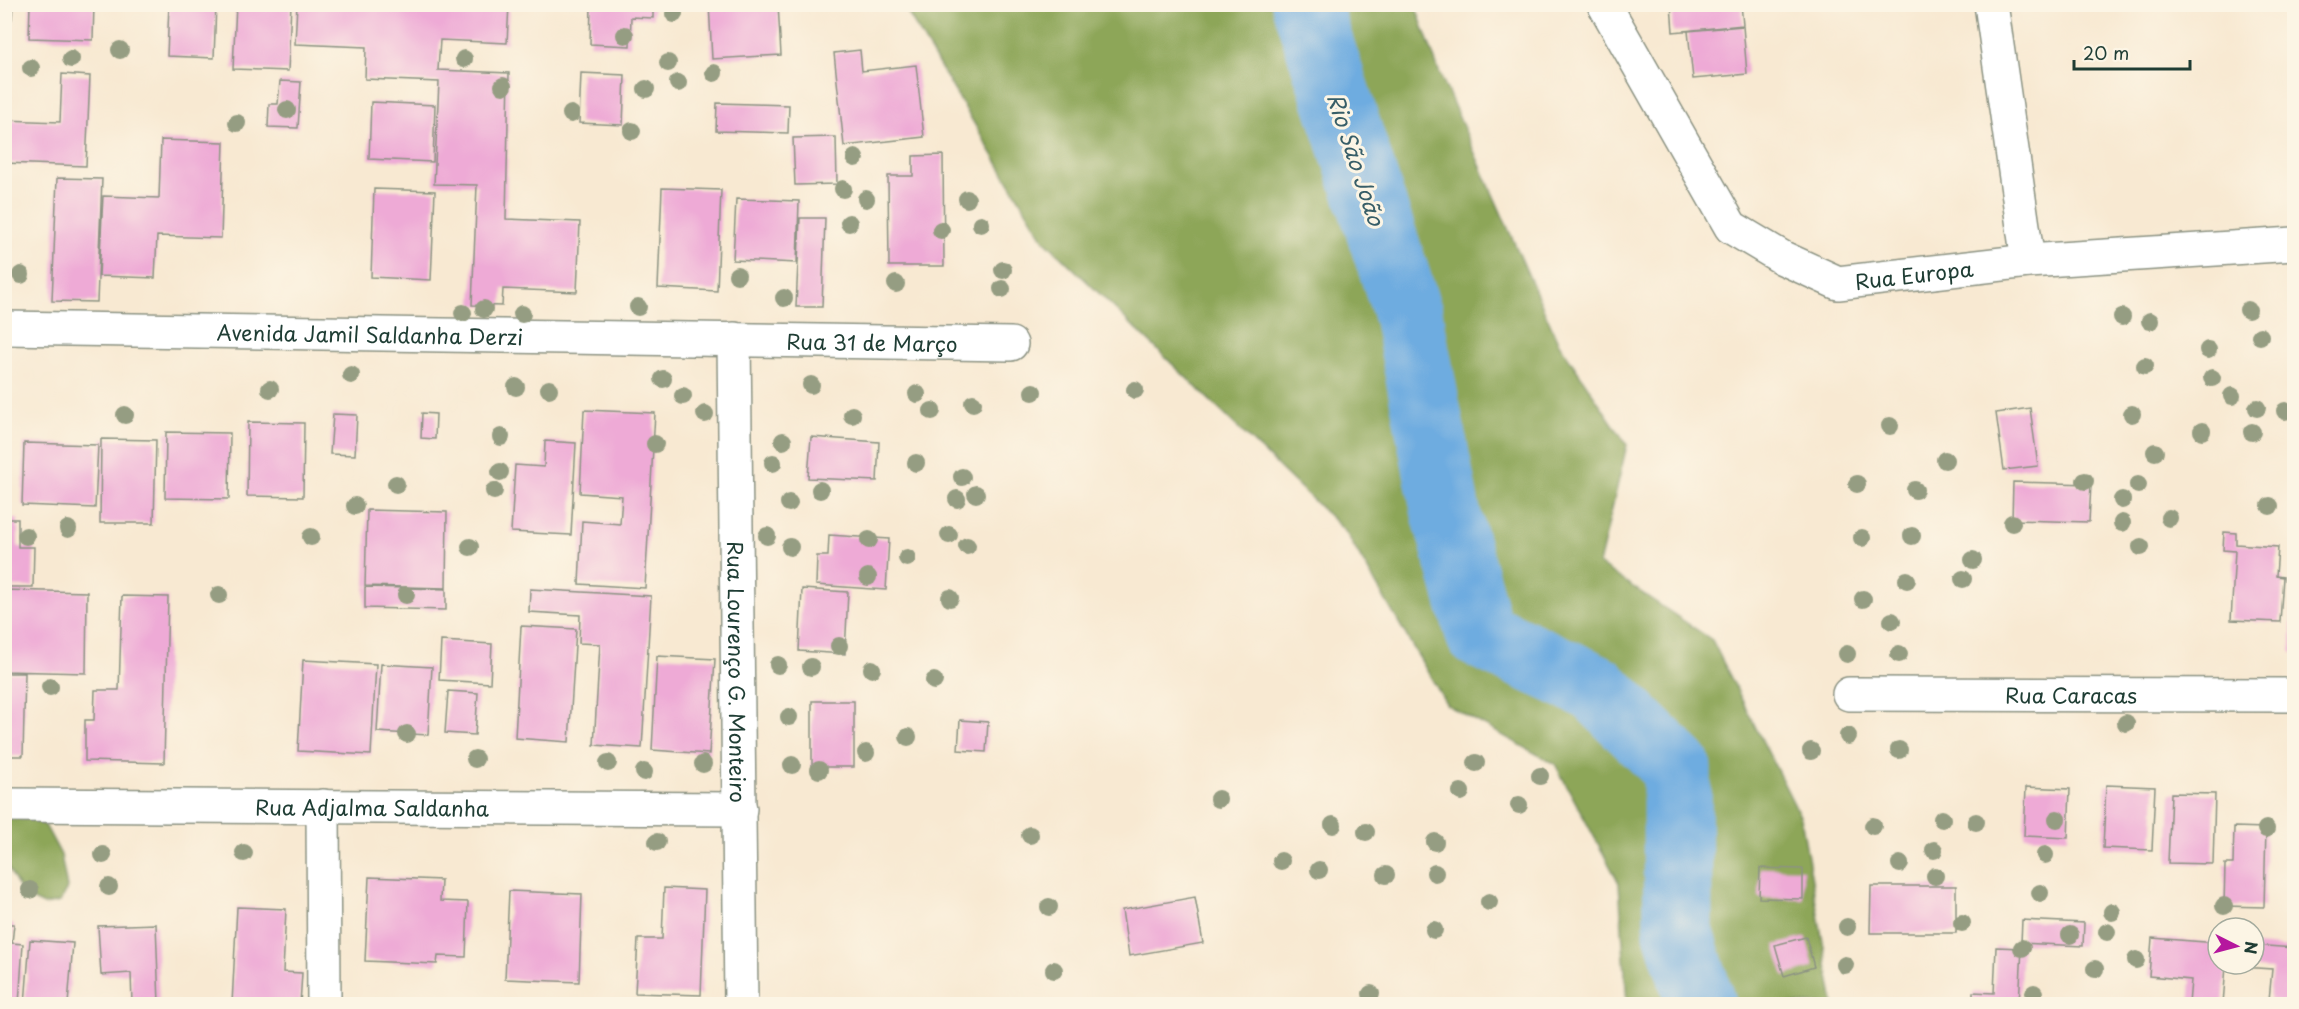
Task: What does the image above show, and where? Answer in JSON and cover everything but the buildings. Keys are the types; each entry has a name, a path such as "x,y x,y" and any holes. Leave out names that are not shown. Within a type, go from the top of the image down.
{"street":[{"name":"Rua Europa","path":"1604,4 1731,227 1783,258 1838,283 2028,261 2295,244"},
{"path":"1991,4 2028,261"},
{"name":"Avenida Jamil Saldanha Derzi","path":"4,328 734,339"},
{"name":"Rua 31 de Março","path":"734,339 1011,344"},
{"name":"Rua Lourenço G. Monteiro","path":"734,339 741,1005"},
{"name":"Rua Caracas","path":"1849,694 2295,695"},
{"name":"Rua Adjalma Saldanha","path":"4,805 740,808"},
{"path":"323,806 324,1005"}],"green space":[{"path":"903,5 1415,5 1440,74 1558,342 1627,445 1599,564 1712,640 1801,818 1834,1004 1627,1004 1619,883 1555,764 1447,705 1345,531 1044,240"},
{"path":"4,808 16,809 45,825 61,855 67,888 60,902 44,905 29,898 18,886 5,862"}],"waterway":[{"name":"Rio São João","path":"1306,4 1408,314 1446,513 1480,634 1596,688 1677,768 1678,932 1701,1004"}]}
